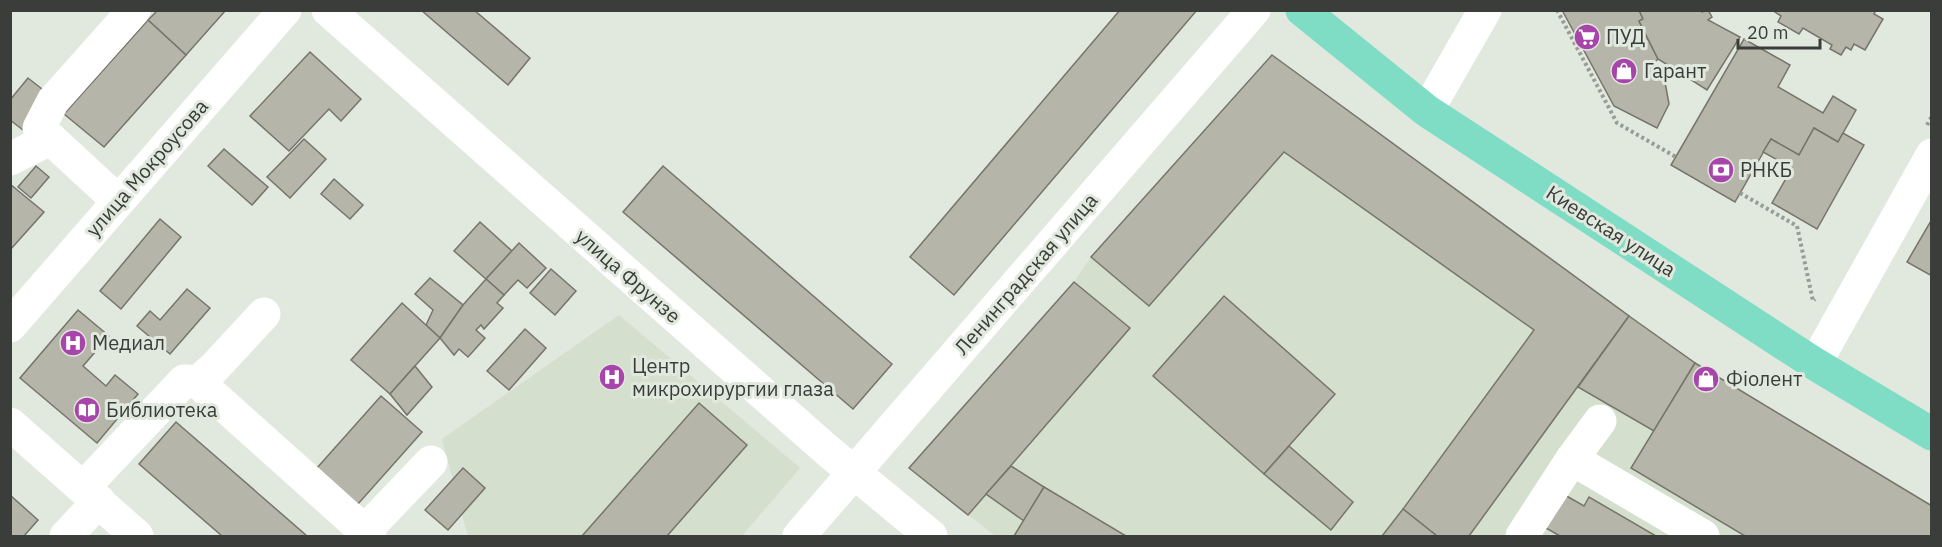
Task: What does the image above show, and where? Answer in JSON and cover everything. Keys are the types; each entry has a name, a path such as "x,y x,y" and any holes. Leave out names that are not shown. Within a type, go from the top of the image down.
{"main road":[{"name":"Киевская улица","path":"1312,14 1427,111 1815,364 1932,434"}],"street":[{"path":"118,201 39,128 53,101 134,10"},
{"name":"улица Мокроусова","path":"10,326 285,10"},
{"name":"улица Фрунзе","path":"328,10 855,473 931,537"},
{"name":"Ленинградская улица","path":"799,537 1254,10"},
{"path":"1427,111 1485,10"},
{"path":"10,159 50,138"},
{"path":"1815,364 1929,141"},
{"path":"198,382 264,314"},
{"path":"66,537 91,494 184,381 198,382 367,534 431,462"},
{"path":"1522,537 1572,459 1600,421"},
{"path":"10,423 137,537"},
{"path":"1572,459 1703,537"}],"path":[{"path":"1557,10 1617,123 1676,157"},
{"path":"1929,141 1932,116"},
{"path":"1740,193 1797,226 1813,301 1820,293"}],"shaded area":[{"path":"1272,55 1695,363 1931,506 1931,536 995,536 909,468 1074,282 1091,257"},
{"name":"Центр микрохирургии глаза","path":"619,315 800,468 742,536 468,536 442,439"}],"building":[{"path":"158,10 226,10 186,55 148,20"},
{"path":"421,10 474,10 530,58 508,85"},
{"path":"1120,10 1197,10 954,295 910,257"},
{"name":"Гарант","path":"1562,10 1639,10 1643,19 1639,21 1658,59 1649,67 1665,82 1669,104 1657,128 1614,106"},
{"path":"1639,10 1701,10 1702,12 1708,10 1712,17 1708,20 1740,37 1707,90 1658,59 1639,21 1643,19"},
{"path":"1772,10 1876,10 1874,14 1883,19 1865,50 1854,44 1851,50 1846,47 1841,55 1830,49 1832,45 1803,28 1799,34 1778,22 1781,16"},
{"path":"148,20 186,55 104,147 64,114"},
{"path":"1744,39 1790,65 1778,87 1823,113 1833,96 1856,110 1838,142 1814,128 1799,155 1771,139 1735,202 1671,165"},
{"path":"310,52 361,99 341,121 329,109 289,151 250,116"},
{"path":"1272,55 1629,316 1469,536 1437,536 1403,509 1534,330 1284,152 1149,306 1091,257"},
{"path":"28,78 51,96 23,130 10,120 10,100"},
{"path":"1814,128 1838,142 1843,133 1864,145 1817,229 1772,203 1792,168 1763,152 1771,139 1799,155"},
{"path":"304,139 326,159 290,198 267,177"},
{"path":"224,149 268,187 252,205 208,166"},
{"path":"36,166 49,177 31,198 18,187"},
{"path":"663,166 892,364 853,409 623,212"},
{"path":"334,179 363,205 350,219 321,194"},
{"path":"10,184 44,212 10,250"},
{"path":"160,219 181,237 121,309 100,291"},
{"path":"1932,219 1932,276 1907,262"},
{"path":"480,222 512,251 486,279 454,251"},
{"path":"519,243 546,268 527,288 518,280 504,295 486,279"},
{"path":"551,269 576,291 555,315 530,293"},
{"path":"430,278 463,305 440,338 426,325 433,310 415,294"},
{"path":"486,279 504,295 497,303 503,308 484,329 481,325 476,330 485,338 468,357 459,349 454,355 440,338 463,305"},
{"path":"1074,282 1130,328 968,515 909,468"},
{"path":"187,289 210,308 170,354 137,326 150,311 160,320"},
{"path":"1224,296 1335,394 1264,474 1153,376"},
{"path":"402,303 440,338 390,394 351,360"},
{"path":"78,310 109,336 83,366 106,386 115,375 138,394 97,443 20,378"},
{"path":"1629,316 1695,363 1654,431 1578,387"},
{"path":"525,329 546,348 509,390 487,371"},
{"path":"1695,363 1932,506 1932,536 1745,536 1631,468"},
{"path":"415,366 432,387 407,415 390,394"},
{"path":"381,396 422,432 358,504 317,468"},
{"path":"699,403 747,445 667,536 582,536"},
{"path":"176,422 307,536 222,536 139,464"},
{"path":"1289,446 1353,502 1331,530 1264,474"},
{"path":"1011,466 1044,487 1024,521 986,494"},
{"path":"463,468 485,488 448,530 425,510"},
{"path":"1044,487 1126,536 1014,536"},
{"path":"1563,494 1584,506 1589,497 1656,536 1560,536 1544,527"},
{"path":"10,495 38,520 24,536 10,536"},
{"path":"1403,509 1437,536 1382,536"}],"place":[{"name":"ПУД","path":"1587,37"},
{"name":"Гарант","path":"1624,71"},
{"name":"РНКБ","path":"1721,170"},
{"name":"Медиал","path":"73,343"},
{"name":"Центр микрохирургии глаза","path":"612,377"},
{"name":"Фіолент","path":"1706,379"},
{"name":"Библиотека","path":"87,410"}]}
